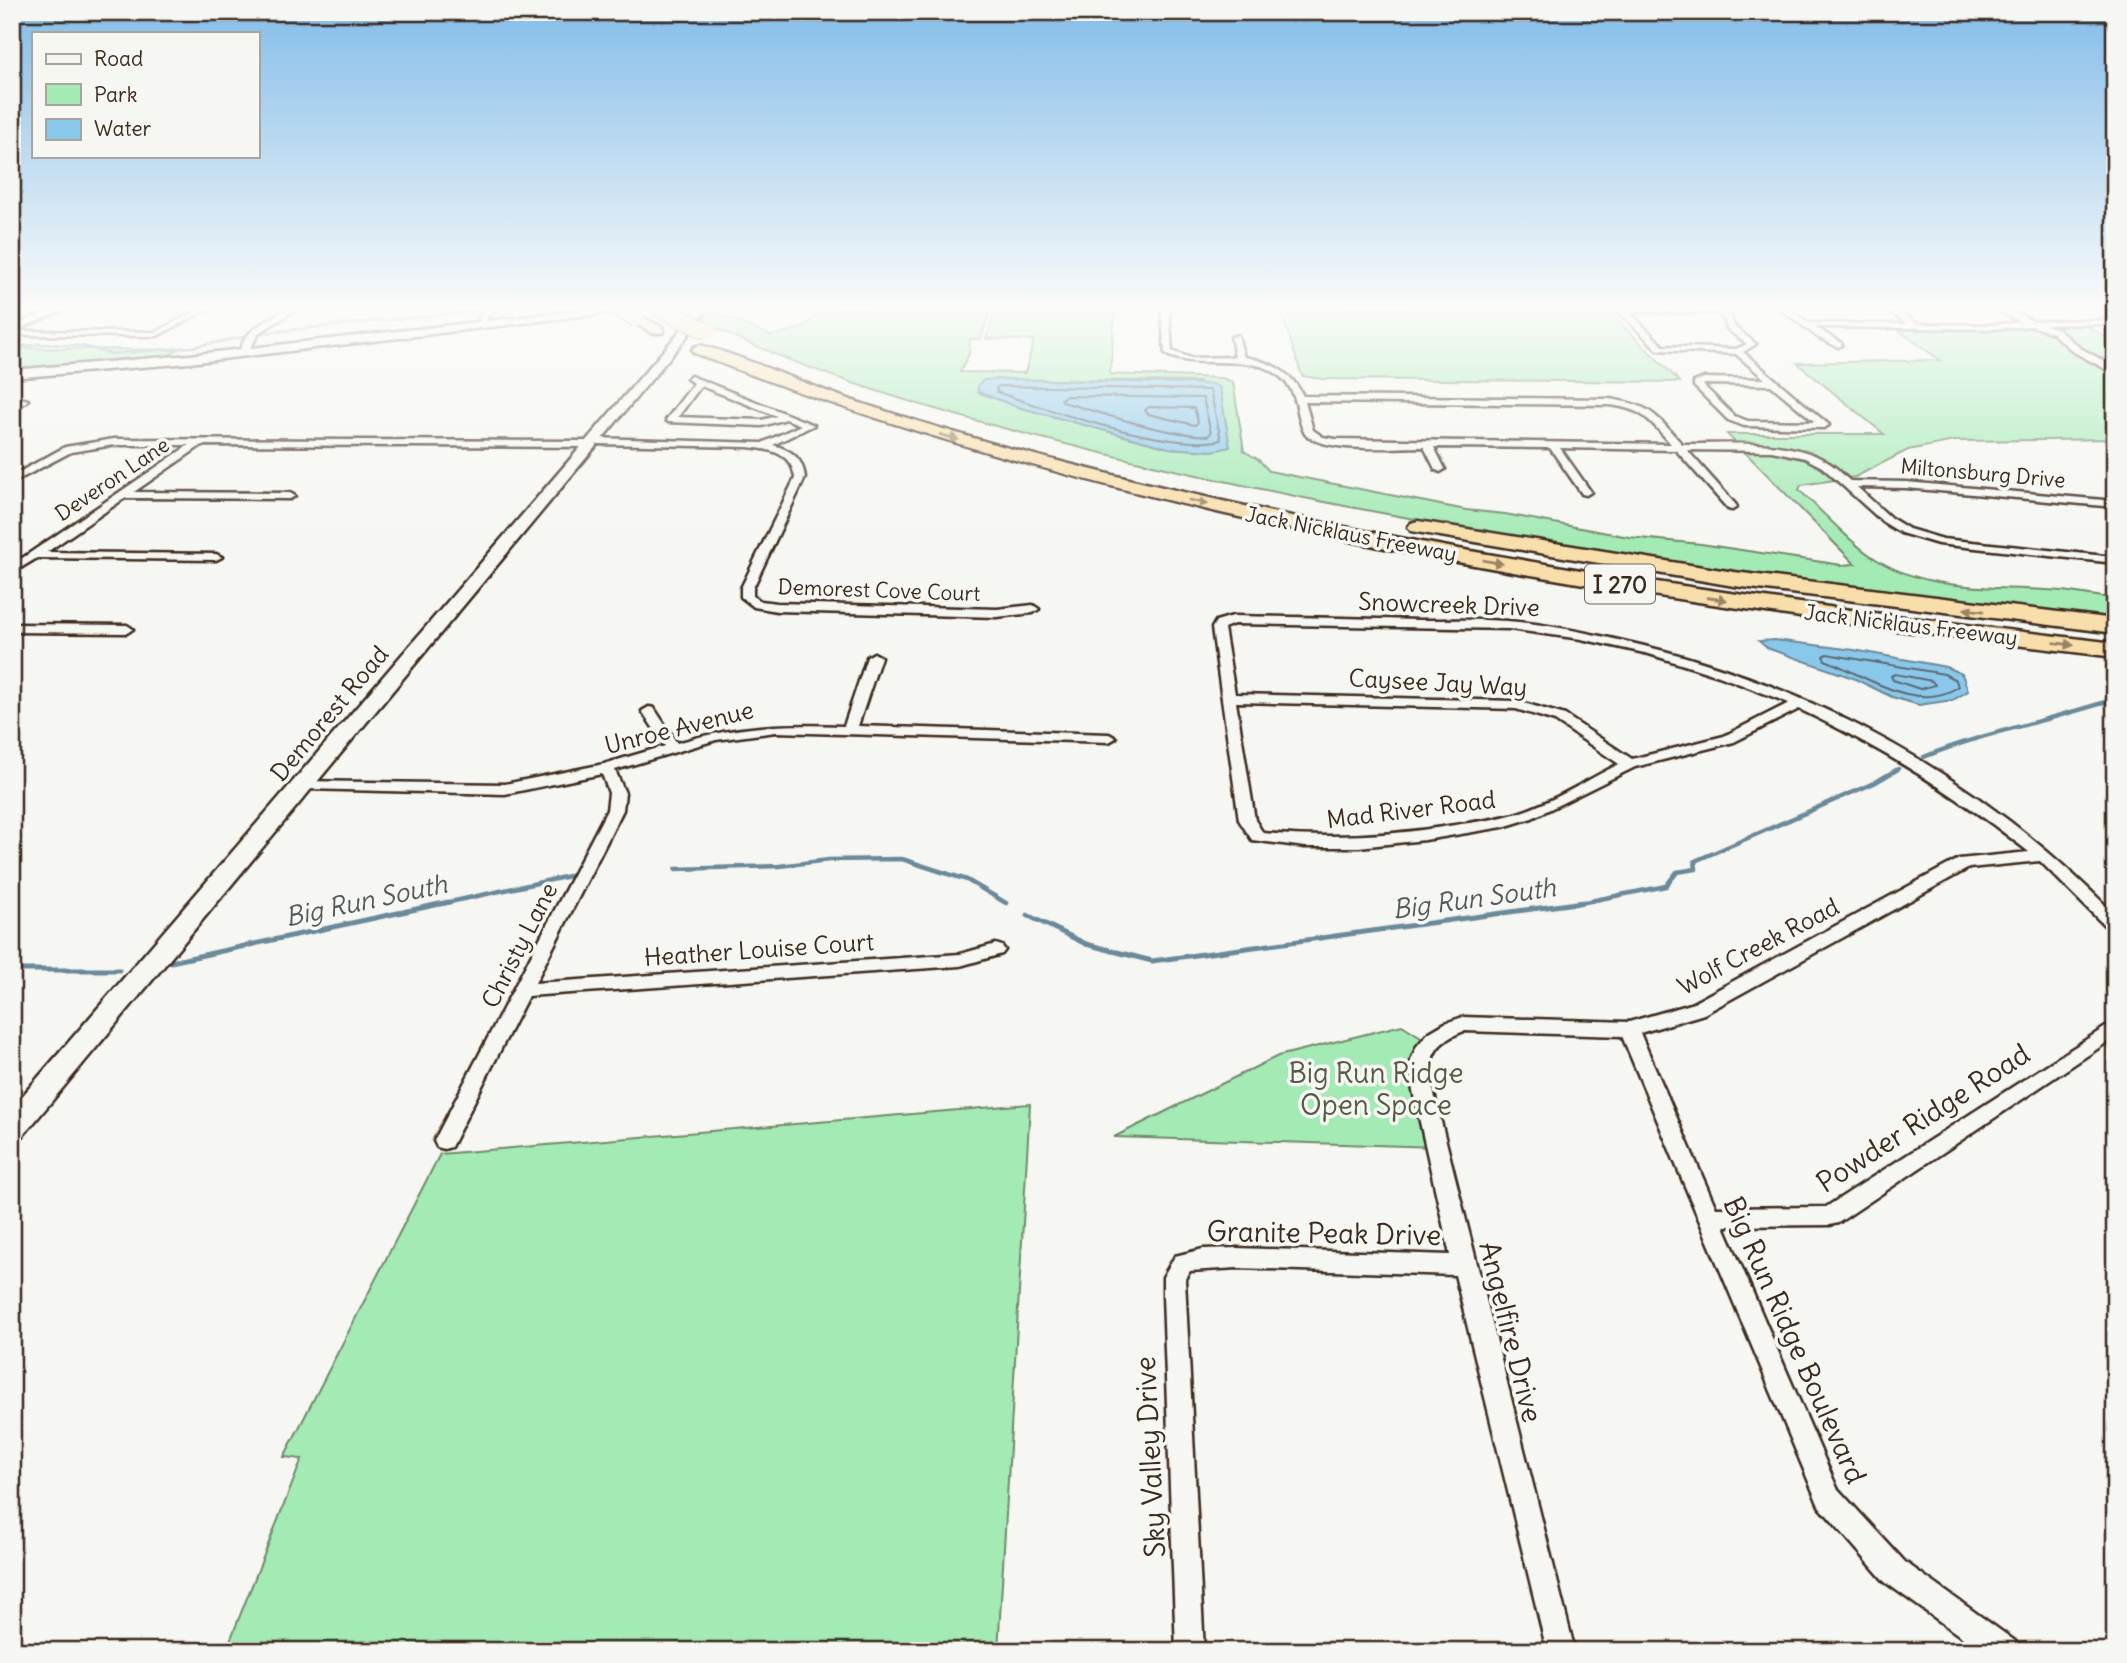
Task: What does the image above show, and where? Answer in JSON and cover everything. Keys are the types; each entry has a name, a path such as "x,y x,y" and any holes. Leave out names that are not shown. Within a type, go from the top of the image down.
{"highway":[{"name":"Jack Nicklaus Freeway","path":"791,386 906,424 1131,486 1286,522 1454,555 1686,594 2115,650"},
{"path":"850,386 890,399"},
{"name":"Jack Nicklaus Freeway","path":"1154,472 1363,517 1600,558 1840,594 2115,626"}],"street":[{"name":"Demorest Road","path":"12,1129 640,386"},
{"path":"693,386 671,419 762,423 783,417"},
{"path":"704,386 809,425 765,445"},
{"path":"1292,386 1299,398 1308,430 1319,438 1344,443 1762,447 1796,453 1826,465 1887,520 1905,531 1941,542 2115,560"},
{"path":"1698,386 1737,422 1824,425 1777,386"},
{"path":"1299,398 1625,403 1645,410 1732,507"},
{"path":"12,410 23,400"},
{"name":"Demorest Cove Court","path":"12,481 59,453 85,445 114,442 765,445 793,457 801,467 800,478 747,588 747,597 758,604 777,607 998,613 1033,609"},
{"name":"Deveron Lane","path":"12,570 199,443"},
{"path":"1427,443 1440,469"},
{"path":"1553,445 1586,492"},
{"name":"Miltonsburg Drive","path":"1847,484 1906,485 2115,504"},
{"path":"124,495 290,496"},
{"path":"35,555 216,557"},
{"name":"Snowcreek Drive","path":"1230,698 1218,632 1220,624 1233,620 1528,627 1703,664 1798,704 1904,757 1953,789 2044,856 2115,926"},
{"path":"12,628 127,629"},
{"path":"850,730 874,657"},
{"name":"Caysee Jay Way","path":"1230,698 1517,705 1560,718 1630,764"},
{"name":"Mad River Road","path":"1230,698 1247,820 1258,837 1305,842 1359,842 1425,835 1503,822 1527,815 1630,764 1729,739 1798,704"},
{"path":"649,710 674,748"},
{"name":"Unroe Avenue","path":"304,784 486,790 532,785 756,729 1110,738"},
{"name":"Christy Lane","path":"444,1141 615,810 617,793 607,768"},
{"name":"Wolf Creek Road","path":"1440,1032 1463,1024 1629,1029 1697,1009 1965,863 2044,856"},
{"name":"Heather Louise Court","path":"523,990 960,960 996,950"},
{"name":"Powder Ridge Road","path":"1708,1217 1830,1216 2115,1028"},
{"name":"Big Run Ridge Boulevard","path":"1629,1029 1828,1497 1895,1572 2005,1651"},
{"name":"Angelfire Drive","path":"1440,1032 1423,1049 1418,1066 1464,1265 1561,1651"},
{"name":"Granite Peak Drive","path":"1183,1263 1202,1259 1237,1258 1464,1265"},
{"name":"Sky Valley Drive","path":"1183,1263 1174,1277 1174,1296 1190,1651"}],"green space":[{"path":"862,386 987,386 978,392 1018,407 1169,448 1212,451 1229,447 1201,386 1234,386 1244,451 1259,460 1269,471 1466,510 1505,514 1629,537 1701,544 1842,565 1855,564 1727,434 1884,434 1825,386 2115,386 2115,439 1954,441 1908,450 1855,477 1801,485 1799,490 1859,547 1900,571 1968,586 2062,591 2115,598 2115,618 1871,589 1627,555 1385,514 1264,490 1089,450 976,421"},
{"name":"Big Run Ridge Open Space","path":"1402,1025 1429,1042 1437,1147 1114,1137 1278,1056"},
{"path":"1030,1104 998,1651 226,1651 302,1459 284,1457 440,1154"}],"water":[{"path":"978,386 1216,386 1220,388 1230,447 1212,451 1169,448 1018,407 978,392"},
{"path":"1775,640 1854,650 1946,667 1962,674 1968,691 1953,700 1919,705 1892,697 1853,678 1767,648 1759,641"}],"waterway":[{"name":"Big Run South","path":"1924,757 1971,740 2115,699"},
{"name":"Big Run South","path":"1575,904 1666,886 1677,872 1696,869 1695,861 1874,783 1898,769"},
{"name":"Big Run South","path":"676,869 779,866 829,860 902,859 967,880 1006,903"},
{"name":"Big Run South","path":"441,904 569,876"},
{"name":"Big Run South","path":"171,962 449,902"},
{"name":"Big Run South","path":"1027,915 1086,944 1152,961 1584,902"},
{"name":"Big Run South","path":"12,970 119,970"}]}
